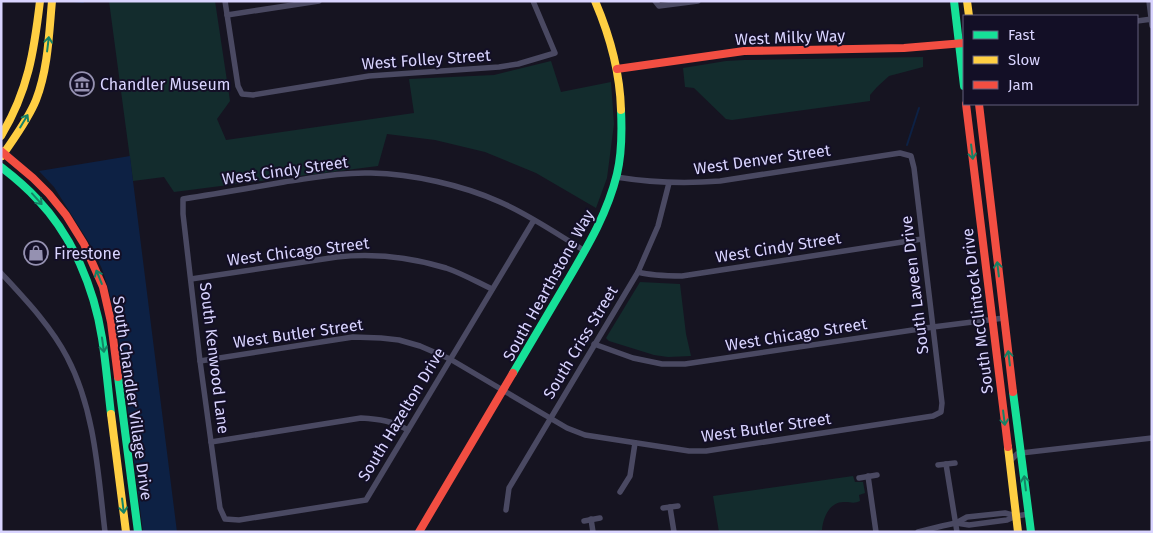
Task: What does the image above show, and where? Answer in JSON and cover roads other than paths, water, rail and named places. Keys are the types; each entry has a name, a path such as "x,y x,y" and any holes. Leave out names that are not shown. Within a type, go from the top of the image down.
{"street":[{"path":"1,136 17,108 27,81 35,46 40,1"},
{"name":"South Chandler Village Drive","path":"52,1 42,83 24,122 2,153 44,188 66,215 84,244 103,287 111,322 138,532"},
{"path":"225,1 227,15 319,1"},
{"name":"West Folley Street","path":"227,15 238,86 242,94 253,94 369,76 499,67 518,64 555,53 533,1"},
{"name":"South Hearthstone Way","path":"419,532 585,251 601,221 616,177 622,128 621,93 614,54 603,20 594,1"},
{"path":"657,4 698,1"},
{"path":"954,1 962,44 963,65"},
{"path":"968,1 969,15"},
{"path":"1138,21 1151,21 1149,1"},
{"name":"West Milky Way","path":"617,69 744,50 904,48 962,44"},
{"name":"South McClintock Drive","path":"966,105 1018,532"},
{"name":"South McClintock Drive","path":"979,105 1031,532"},
{"name":"West Denver Street","path":"616,177 642,181 695,183 720,181 900,153 911,156"},
{"name":"South Laveen Drive","path":"911,156 942,403 941,412"},
{"name":"South Chandler Village Drive","path":"1,166 22,183 52,215 70,242 84,271 102,337 126,532"},
{"name":"West Cindy Street","path":"183,199 325,176 371,173 405,176 439,182 502,202 585,251"},
{"name":"South Criss Street","path":"506,510 509,488 638,272 658,226 669,183"},
{"name":"South Kenwood Lane","path":"183,199 182,214 200,361 220,508 225,519"},
{"name":"South Hazelton Drive","path":"225,519 239,520 366,500 534,220"},
{"name":"West Cindy Street","path":"638,272 647,275 682,276 922,239"},
{"name":"West Chicago Street","path":"191,279 338,257 385,255 448,268 492,289"},
{"path":"1,273 37,313 67,356 75,374 84,398 93,434 105,532"},
{"name":"West Chicago Street","path":"594,344 633,358 662,364 685,364 1004,318"},
{"name":"West Butler Street","path":"200,361 353,337 399,340 450,358 567,428 586,435 689,451 706,451 933,416 941,412"},
{"path":"211,442 361,418 380,419 397,424 408,430"},
{"path":"1009,462 1017,454 1021,453 1152,438"},
{"path":"620,492 630,476 635,443"},
{"path":"938,466 955,463"},
{"path":"946,464 957,532"},
{"path":"859,478 877,475"},
{"path":"868,476 876,532"},
{"path":"663,508 678,506"},
{"path":"670,507 674,532"},
{"path":"918,532 956,523 967,517 1005,512 1016,516"},
{"path":"956,523 969,525 1007,520 1028,514"},
{"path":"975,516 976,524"},
{"path":"584,520 600,518"},
{"path":"591,519 593,532"}],"water":[{"path":"130,156 177,532 143,532 117,326 109,291 93,249 54,187 39,171"}],"waterway":[{"path":"73,1 83,2"},
{"path":"907,145 919,108"}],"place":[{"name":"Chandler Museum","path":"82,84"},
{"name":"Firestone","path":"36,253"}]}
